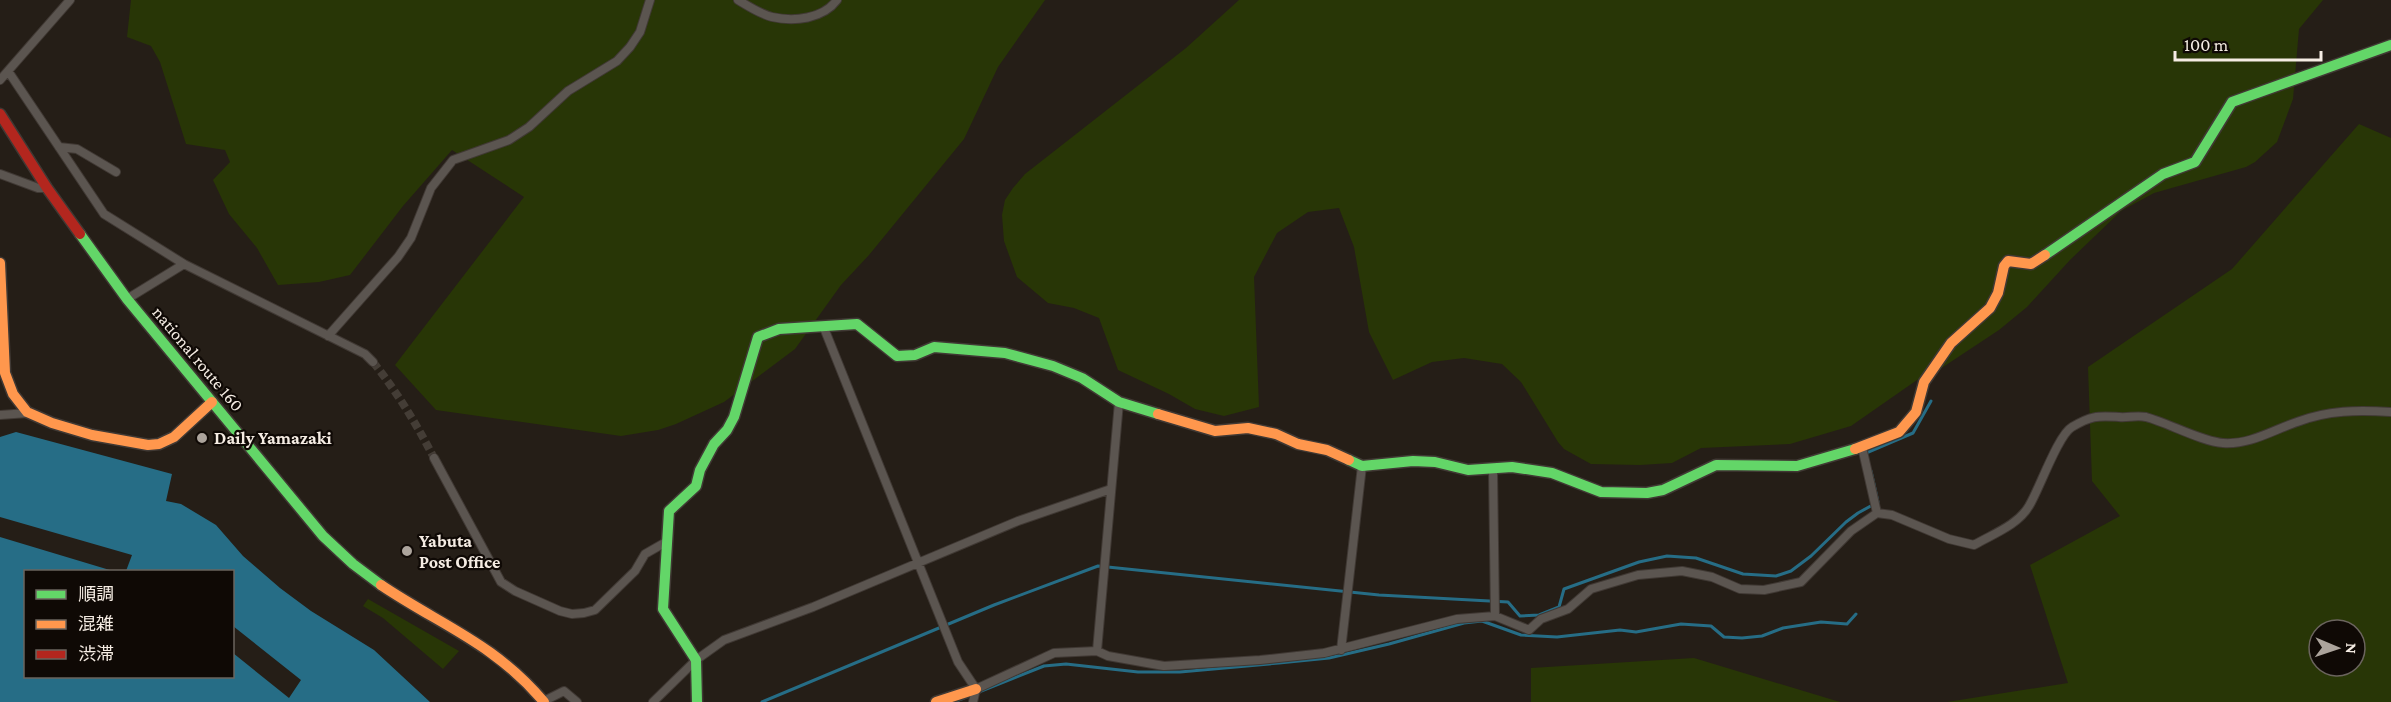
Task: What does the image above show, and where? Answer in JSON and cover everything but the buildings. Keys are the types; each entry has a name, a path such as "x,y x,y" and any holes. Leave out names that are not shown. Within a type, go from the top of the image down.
{"main road":[{"path":"697,702 696,660 663,609 669,511 696,486 705,462 734,417 758,337 779,329 824,328 857,324 897,356 915,355 934,347 1005,353 1053,366 1082,378 1119,402 1215,431 1248,428 1276,434 1298,444 1327,450 1362,466 1413,461 1435,462 1468,470 1512,467 1552,473 1601,492 1647,493 1663,490 1716,465 1797,466 1862,447 1899,432 1916,412 1924,382 1951,343 1990,308 1998,293 2004,266 2008,261 2031,264 2163,174 2195,162 2232,102 2391,45"},
{"name":"national route 160","path":"0,114 47,188 127,299 323,536 356,568 398,596 472,638 521,675 544,701"},
{"path":"0,263 3,308 1,355 7,381 16,400 28,413 53,424 130,445 157,445 174,437 212,402"},
{"path":"936,702 976,689"}],"street":[{"path":"0,80 70,0"},
{"path":"328,336 405,247 417,225 430,188 453,160 509,140 529,127 568,91 617,61 640,32 650,0"},
{"path":"738,0 772,17 807,18 819,15 837,0"},
{"path":"8,71 104,214 184,264 365,354 373,362"},
{"path":"59,147 77,150 116,171"},
{"path":"0,174 38,188 47,188"},
{"path":"127,299 184,264"},
{"path":"824,328 920,562 958,662 976,689 973,702"},
{"path":"1097,651 1119,402"},
{"path":"976,689 1054,653 1097,651 1108,656 1164,666 1260,660 1341,650 1447,622 1495,616 1529,630 1541,619 1568,609 1592,589 1638,575 1682,571 1712,577 1740,589 1764,590 1786,587 1801,582 1851,531 1877,513 1892,515 1949,539 1974,545 2017,520 2029,507 2050,461 2069,428 2098,415 2123,418 2128,415 2145,417 2221,443 2237,443 2321,415 2354,410 2391,412"},
{"path":"0,415 28,413"},
{"path":"1862,447 1877,513"},
{"path":"434,458 501,582 515,591 560,611 572,614 595,610 635,571 645,554 666,542"},
{"path":"1341,650 1362,466"},
{"path":"1493,469 1495,616"},
{"path":"653,702 696,660 724,640 813,607 1017,521 1111,489"},
{"path":"544,701 564,691 577,702"}],"green space":[{"path":"131,0 1045,0 998,67 964,139 869,255 841,285 795,349 724,402 658,430 621,436 436,410 395,365 524,197 452,150 403,206 350,275 319,282 278,285 257,248 229,214 213,180 230,162 225,150 186,144 160,62 151,46 127,37"},
{"path":"1239,0 2323,0 2299,29 2293,99 2277,142 2255,162 2246,167 2154,193 2121,211 2070,260 2027,307 1999,330 1931,375 1917,380 1851,426 1790,444 1701,448 1672,463 1640,465 1591,464 1564,449 1521,382 1502,364 1464,358 1432,362 1393,380 1369,332 1354,247 1339,208 1308,212 1277,233 1254,277 1259,407 1224,416 1195,409 1118,370 1099,318 1074,308 1048,303 1017,277 1004,241 1002,215 1005,200 1013,188 1025,174 1186,48"},
{"path":"2359,124 2391,138 2391,702 1947,702 2068,683 2030,565 2120,516 2092,481 2088,367 2232,269"},
{"path":"368,599 459,651 443,669 383,618 363,606"},
{"path":"1694,658 1840,702 1531,702 1531,668"}],"water":[{"path":"16,432 172,474 166,501 181,504 216,525 243,556 280,588 311,611 374,650 430,702 0,702 0,437"}],"pier":[{"path":"0,517 132,555 126,570 110,570 0,537"},
{"path":"234,627 301,680 289,698 234,654"}],"waterway":[{"path":"1866,456 1866,453 1913,433 1931,401"},
{"path":"762,702 994,605 1098,566 1379,595 1508,602 1520,616 1539,615 1559,607 1564,589 1639,562 1667,556 1696,558 1743,574 1776,576 1791,571 1811,556 1846,522 1878,502 1871,471"},
{"path":"954,702 1044,666 1066,664 1138,672 1180,672 1329,658 1464,623 1482,621 1521,635 1557,637 1620,630 1636,632 1681,624 1711,626 1724,637 1742,638 1762,636 1783,628 1821,622 1847,624 1856,614"}],"tunnel":[{"path":"373,362 406,408 434,458"}],"traffic: fast":[{"path":"2045,255 2163,174 2195,162 2232,102 2391,45"},
{"path":"80,234 127,299 323,536 353,564 381,585"},
{"path":"697,702 696,660 663,609 669,511 696,486 700,470 714,444 727,430 734,417 758,337 779,329 857,324 897,356 915,355 934,347 1005,353 1053,366 1082,378 1119,402 1158,414"},
{"path":"1349,460 1362,466 1413,461 1435,462 1468,470 1512,467 1552,473 1601,492 1647,493 1663,490 1716,465 1797,466 1855,449"}],"traffic: slow":[{"path":"1855,449 1899,432 1916,412 1924,382 1951,343 1990,308 1998,293 2004,266 2008,261 2031,264 2045,255"},
{"path":"0,263 5,373 13,394 27,412 52,423 92,435 148,445 159,444 174,437 212,402"},
{"path":"1158,414 1215,431 1248,428 1276,434 1298,444 1327,450 1349,460"},
{"path":"381,585 487,650 525,682 544,702"},
{"path":"936,702 976,689"}],"traffic: jam":[{"path":"0,114 47,188 80,234"}],"place":[{"name":"Daily Yamazaki","path":"202,438"},
{"name":"Yabuta Post Office","path":"407,551"}]}
